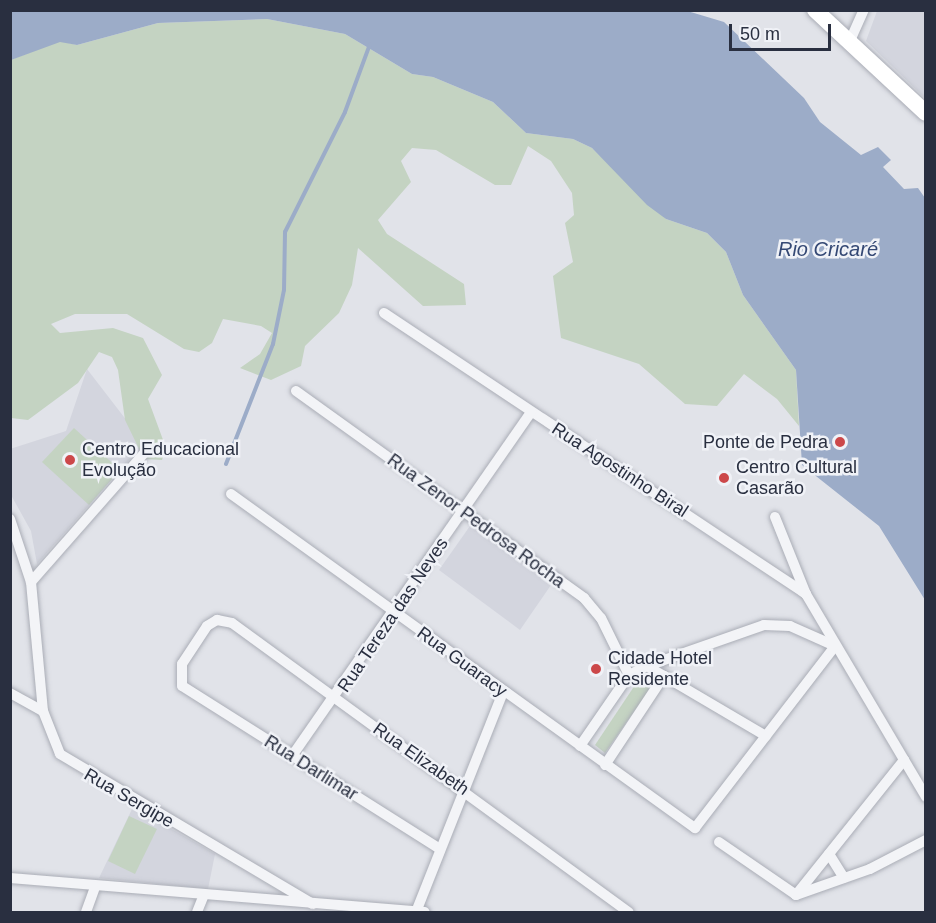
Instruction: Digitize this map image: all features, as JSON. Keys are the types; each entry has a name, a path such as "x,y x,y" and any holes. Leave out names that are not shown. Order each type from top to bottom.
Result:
{"main road":[{"path":"815,10 926,112"}],"street":[{"path":"849,43 864,10"},
{"name":"Rua Agostinho Biral","path":"384,313 806,594 926,797"},
{"name":"Rua Zenor Pedrosa Rocha","path":"296,391 596,609 629,675"},
{"name":"Rua Tereza das Neves","path":"292,756 336,699 531,412"},
{"path":"31,582 148,449"},
{"name":"Rua Guaracy","path":"231,494 695,828 766,736"},
{"path":"775,517 806,594"},
{"name":"Rua Sergipe","path":"10,519 31,582 43,711 54,745 68,762 312,908 419,911"},
{"name":"Rua Elizabeth","path":"182,686 182,664 207,626 217,620 231,623 463,788 629,912"},
{"path":"580,746 629,675 647,666 764,625 790,626 835,646 766,736 647,666"},
{"path":"605,765 664,676"},
{"name":"Rua Darlimar","path":"182,686 440,849"},
{"path":"419,911 463,788 503,692"},
{"path":"10,693 43,711"},
{"path":"796,895 904,760"},
{"path":"796,895 844,878 926,840"},
{"path":"718,842 796,895"},
{"path":"829,854 844,878"},
{"path":"10,878 312,908"},
{"path":"86,912 95,887"},
{"path":"197,912 203,897"}],"shaded area":[{"path":"877,11 925,11 925,98 866,41"},
{"name":"Centro Educacional Evolução","path":"87,369 144,443 37,564 31,531 11,495 10,449 66,431"},
{"path":"470,526 551,585 520,630 439,570"},
{"path":"133,807 215,854 208,889 99,878"}],"green space":[{"path":"267,19 345,34 412,74 433,77 493,102 526,133 573,139 592,148 666,219 707,233 726,252 743,295 796,370 799,426 777,399 744,374 717,406 685,404 639,364 561,338 553,276 573,262 565,223 574,215 572,193 551,161 528,146 511,185 495,185 436,150 412,148 401,161 411,182 378,220 387,234 464,284 466,305 423,306 358,248 352,285 339,313 305,346 301,366 271,380 240,368 260,354 272,333 261,326 223,319 212,343 199,352 184,349 127,314 75,314 51,324 60,333 113,328 143,338 162,375 148,399 166,448 162,460 144,459 125,420 118,370 112,357 99,352 78,383 28,420 11,418 10,60 60,41 77,45 158,23"},
{"path":"74,428 120,470 89,505 42,462"},
{"path":"648,680 649,690 605,753 595,745 637,682"},
{"path":"129,816 157,829 135,874 108,861"}],"water":[{"name":"Rio Cricaré","path":"684,10 724,22 804,98 820,122 861,155 878,147 891,160 883,167 904,189 918,188 925,198 925,600 879,526 802,465 796,370 743,295 726,252 707,233 666,219 647,205 592,148 573,139 526,133 493,102 433,77 412,74 345,34 267,19 158,23 77,45 60,42 11,60 11,11"}],"waterway":[{"path":"226,464 273,344 284,290 285,232 345,112 370,44"}],"place":[{"name":"Ponte de Pedra","path":"840,442"},
{"name":"Centro Educacional Evolução","path":"70,460"},
{"name":"Centro Cultural Casarão","path":"724,478"},
{"name":"Cidade Hotel Residente","path":"596,669"}]}
